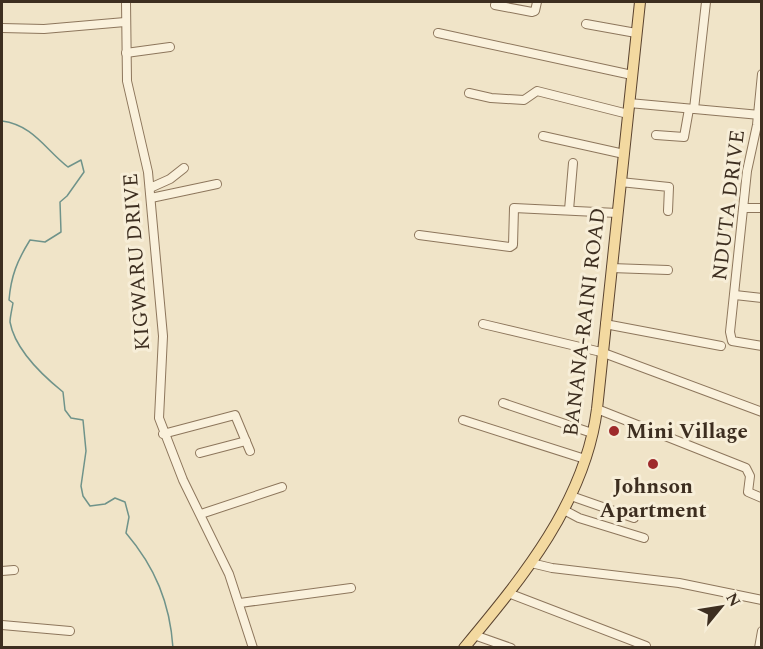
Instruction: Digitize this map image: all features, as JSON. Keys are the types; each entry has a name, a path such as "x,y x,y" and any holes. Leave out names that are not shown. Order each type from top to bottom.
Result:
{"main road":[{"name":"BANANA-RAINI ROAD","path":"464,648 531,563 564,510 585,459 597,409 601,352 640,2"}],"street":[{"name":"KIGWARU DRIVE","path":"126,2 127,81 150,188 163,336 159,418 183,480 201,514 240,603 253,648"},
{"path":"495,5 532,12 536,11 537,2"},
{"path":"656,135 684,137 691,109 706,2"},
{"path":"2,28 44,29 125,22"},
{"path":"586,24 636,33"},
{"path":"438,33 632,75"},
{"path":"126,54 170,47"},
{"name":"NDUTA DRIVE","path":"762,75 757,143 748,164 730,332 732,341 762,346"},
{"path":"469,93 491,98 524,100 537,91 628,108 691,109 759,115"},
{"path":"543,136 624,154"},
{"path":"569,210 573,163"},
{"path":"150,188 170,179 184,168"},
{"path":"620,182 669,187 668,211"},
{"path":"151,198 217,184"},
{"path":"420,235 510,248 513,245 514,208 617,213"},
{"path":"744,208 762,208"},
{"path":"611,268 668,270"},
{"path":"735,295 762,298"},
{"path":"483,324 601,352 762,412"},
{"path":"605,324 721,345"},
{"path":"503,403 592,433"},
{"path":"597,409 746,468 750,476 748,492 762,498"},
{"path":"164,434 231,414 237,418 250,451"},
{"path":"463,420 585,459"},
{"path":"200,453 246,441"},
{"path":"201,514 282,488"},
{"path":"571,496 634,518"},
{"path":"564,510 579,518 644,538"},
{"path":"531,563 552,568 679,583 762,600"},
{"path":"2,571 14,570"},
{"path":"240,603 351,588"},
{"path":"508,593 646,646"},
{"path":"2,625 70,631"},
{"path":"759,648 762,631"},
{"path":"474,635 511,648"}],"waterway":[{"path":"2,121 22,127 68,167 81,160 84,172 60,202 61,232 45,242 30,240 18,262 10,291 9,300 13,303 10,322 23,352 38,370 63,392 65,410 71,418 83,420 86,451 81,486 83,496 90,506 105,504 115,498 125,502 129,517 126,533 145,559 159,586 168,616 173,648"}],"place":[{"name":"Mini Village","path":"614,431"},
{"name":"Johnson Apartment","path":"653,464"}]}
